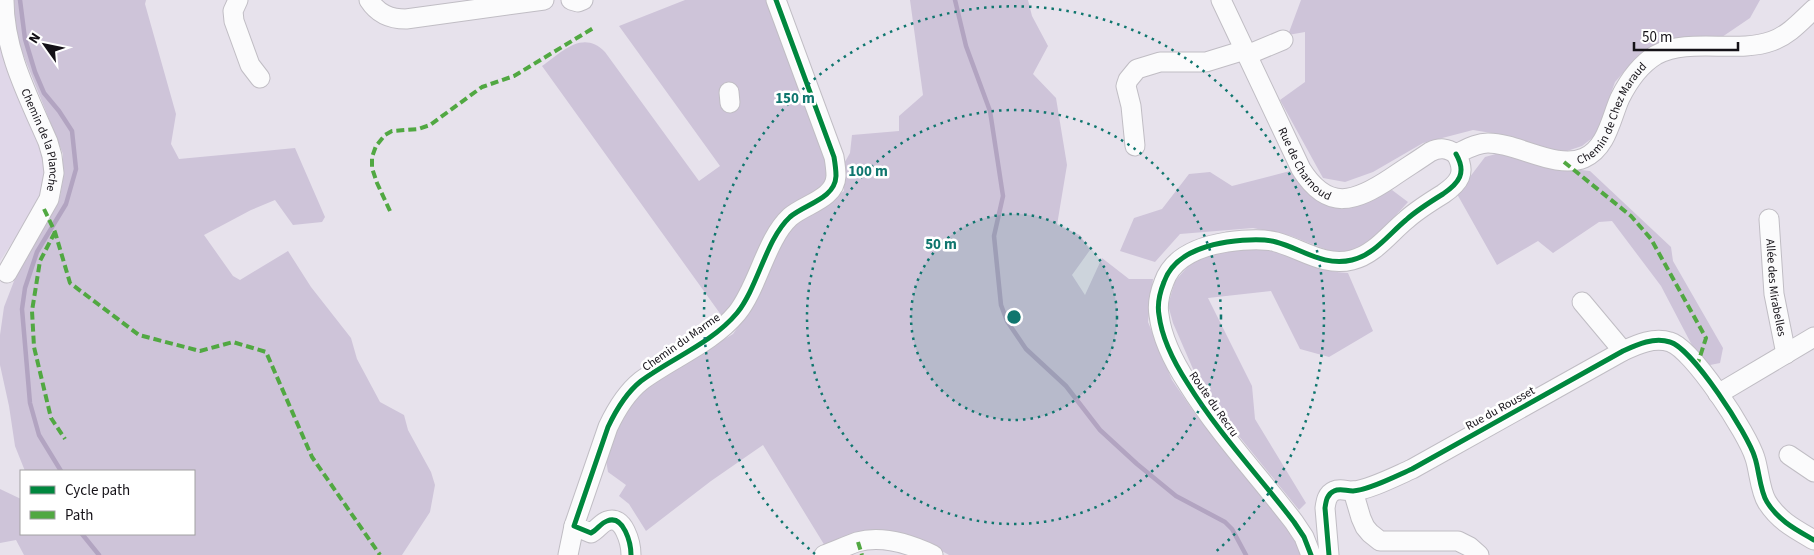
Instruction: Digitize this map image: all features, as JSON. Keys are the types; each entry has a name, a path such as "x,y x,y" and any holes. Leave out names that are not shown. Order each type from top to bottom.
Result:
{"street":[{"name":"Chemin de la Planche","path":"4,0 6,34 11,55 48,142 54,173 49,199 7,273"},
{"path":"238,0 233,11 234,21 250,65 260,78"},
{"path":"369,0 376,9 393,19 406,19 544,0"},
{"name":"Chemin du Marme","path":"574,526 608,427 615,412 625,398 641,382 725,325 737,312 748,294 780,230 790,217 826,194 832,188 836,176 834,157 776,0"},
{"name":"Rue de Charnoud","path":"1221,0 1301,169 1316,189 1328,196 1344,199 1355,198 1366,194 1438,148 1449,150 1456,154"},
{"name":"Chemin de Chez Maraud","path":"1456,154 1475,145 1488,143 1510,146 1564,162 1584,158 1603,140 1628,84 1646,63 1656,55 1666,51 1696,46 1762,44 1785,34 1814,9"},
{"path":"1135,146 1131,106 1126,86 1128,80 1137,69 1160,62 1206,62 1246,53 1283,40"},
{"name":"Route du Recru","path":"1311,555 1304,537 1294,522 1225,438 1181,374 1172,355 1159,316 1160,297 1165,278 1173,266 1192,252 1227,242 1262,240 1276,242 1328,262 1354,260 1376,248 1420,207 1452,188 1460,176 1462,168 1456,154"},
{"name":"Allée des Mirabelles","path":"1769,219 1774,294 1786,354"},
{"path":"1582,302 1623,351"},
{"path":"1718,394 1814,337"},
{"name":"Rue du Rousset","path":"1329,555 1326,508 1328,497 1335,490 1353,491 1412,469 1623,351 1651,340 1673,343 1686,352 1741,428 1755,456 1766,501 1786,524 1814,540"},
{"path":"1790,455 1814,472"},
{"path":"1353,491 1366,528 1380,542 1458,541 1480,555"},
{"path":"568,555 574,526 592,533 609,520 615,521 625,530 629,538 631,555"},
{"path":"824,555 858,542 878,540 909,545 933,555"}],"shaded area":[{"path":"14,0 146,0 145,4 176,114 171,144 179,159 295,148 325,217 322,222 293,225 275,200 251,210 204,235 233,276 240,280 288,251 311,287 351,338 357,359 380,402 404,415 408,430 431,472 435,485 430,512 402,555 24,555 16,540 0,543 0,489 20,499 20,535 195,535 195,470 25,470 15,446 0,365 0,335 4,307 21,263 59,201 63,180 63,154 19,44 15,24"},
{"path":"685,0 773,0 831,162 824,192 785,215 724,319 542,66 573,45 589,43 597,45 605,52 699,181 720,166 619,26"},
{"path":"910,0 1028,0 1032,16 1048,46 1033,74 1056,98 1067,165 1057,225 1080,235 1090,250 1072,275 1085,295 1102,258 1129,279 1153,279 1148,322 1172,380 1196,415 1286,523 1306,555 949,555 907,537 871,531 852,534 825,546 763,445 711,481 646,531 629,504 619,496 626,485 608,472 605,454 626,409 642,389 733,334 750,309 782,237 793,223 844,191 842,167 850,153 852,135 899,131 899,116 923,95"},
{"path":"1301,0 1760,0 1750,18 1722,37 1662,45 1637,57 1615,82 1596,135 1582,146 1558,154 1510,136 1473,130 1423,143 1373,172 1345,182 1323,178 1280,100 1305,82 1305,32 1288,35"},
{"path":"0,38 8,71 38,139 44,159 45,175 43,191 35,208 0,261"},
{"path":"1503,152 1547,166 1590,171 1671,247 1673,261 1723,348 1720,363 1710,365 1695,351 1661,286 1612,221 1599,222 1553,253 1538,241 1497,265 1457,194 1485,157"},
{"path":"1290,171 1322,200 1344,207 1392,190 1408,202 1365,249 1335,253 1291,236 1253,228 1180,234 1155,262 1120,251 1134,218 1162,209 1189,174 1210,172 1232,186"},
{"path":"1265,247 1325,270 1348,273 1373,331 1329,357 1300,349 1271,291 1208,298 1252,386 1255,419 1306,503 1299,510 1203,392 1173,323 1168,305 1175,281 1191,263 1222,248"}],"waterway":[{"path":"20,0 25,39 35,72 44,93 72,131 76,169 66,204 37,252 25,288 22,309 30,403 39,435 60,470"},
{"path":"955,0 966,46 990,111 1003,196 994,236 1001,305 1007,321 1026,349 1066,386 1100,430 1176,496 1225,522 1232,529 1246,555"},
{"path":"83,535 99,555"}],"marked path":[{"path":"390,211 372,168 372,157 376,146 385,135 392,131 418,129 430,125 482,87 514,76 595,27"},
{"path":"1564,162 1631,216 1651,239 1706,338 1697,366"},
{"path":"44,209 55,232 70,283 139,335 200,351 233,342 266,352 312,457 380,555"},
{"path":"55,232 40,261 32,311 34,347 51,418 65,439"},
{"path":"858,542 862,555"}],"cycle path":[{"path":"631,555 628,538 618,522 613,520 607,521 591,533 574,526 614,414 626,396 641,381 704,342 727,324 737,313 751,290 768,250 782,226 796,212 825,196 834,184 836,176 834,157 776,0"},
{"path":"1311,555 1304,537 1294,522 1226,438 1178,368 1166,343 1158,311 1159,298 1163,286 1168,273 1181,259 1208,246 1227,242 1265,240 1286,245 1323,259 1342,262 1367,254 1415,213 1457,182 1460,177 1461,167 1456,154"},
{"path":"1329,555 1325,508 1327,498 1332,492 1336,490 1353,491 1367,488 1412,469 1623,351 1640,344 1658,340 1670,342 1680,348 1705,375 1731,412 1750,446 1767,502 1782,519 1814,540"}]}
